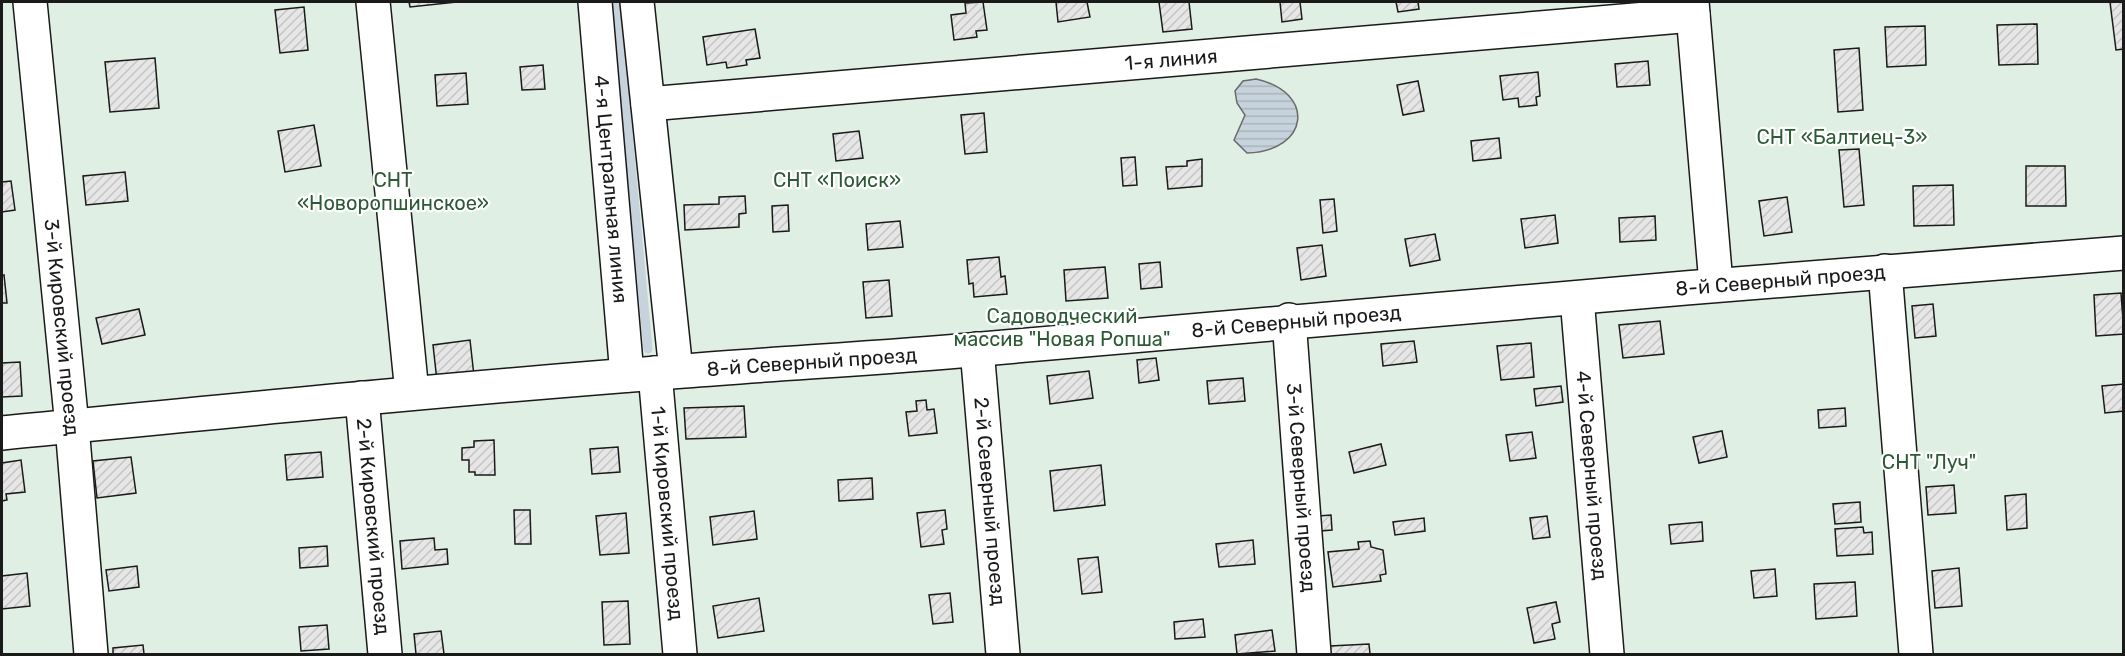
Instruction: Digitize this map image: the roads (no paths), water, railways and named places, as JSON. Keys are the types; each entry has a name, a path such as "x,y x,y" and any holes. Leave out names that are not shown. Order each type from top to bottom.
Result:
{"street":[{"name":"3-й Кировский проезд","path":"30,2 72,426 91,654"},
{"path":"374,2 412,393"},
{"name":"4-я Центральная линия","path":"596,2 653,373"},
{"path":"637,2 648,104 653,373"},
{"path":"1693,8 1716,284"},
{"name":"1-я линия","path":"648,104 1693,8"},
{"name":"8-й Северный проезд","path":"2,433 412,393 977,349 1716,284 2124,253"},
{"path":"1885,271 1916,654"},
{"name":"4-й Северный проезд","path":"1577,298 1607,654"},
{"name":"3-й Северный проезд","path":"1289,320 1314,654"},
{"name":"2-й Северный проезд","path":"977,349 1003,654"},
{"name":"1-й Кировский проезд","path":"653,373 680,654"},
{"name":"2-й Кировский проезд","path":"362,398 385,654"}],"waterway":[{"path":"616,2 648,349"}],"park label":[{"name":"СНТ «Балтиец-3»","path":"1842,137"},
{"name":"СНТ «Поиск»","path":"837,180"},
{"name":"СНТ «Новоропшинское»","path":"393,192"},
{"name":"Садоводческий массив \"Новая Ропша\"","path":"1062,328"},
{"name":"СНТ \"Луч\"","path":"1929,462"}]}
